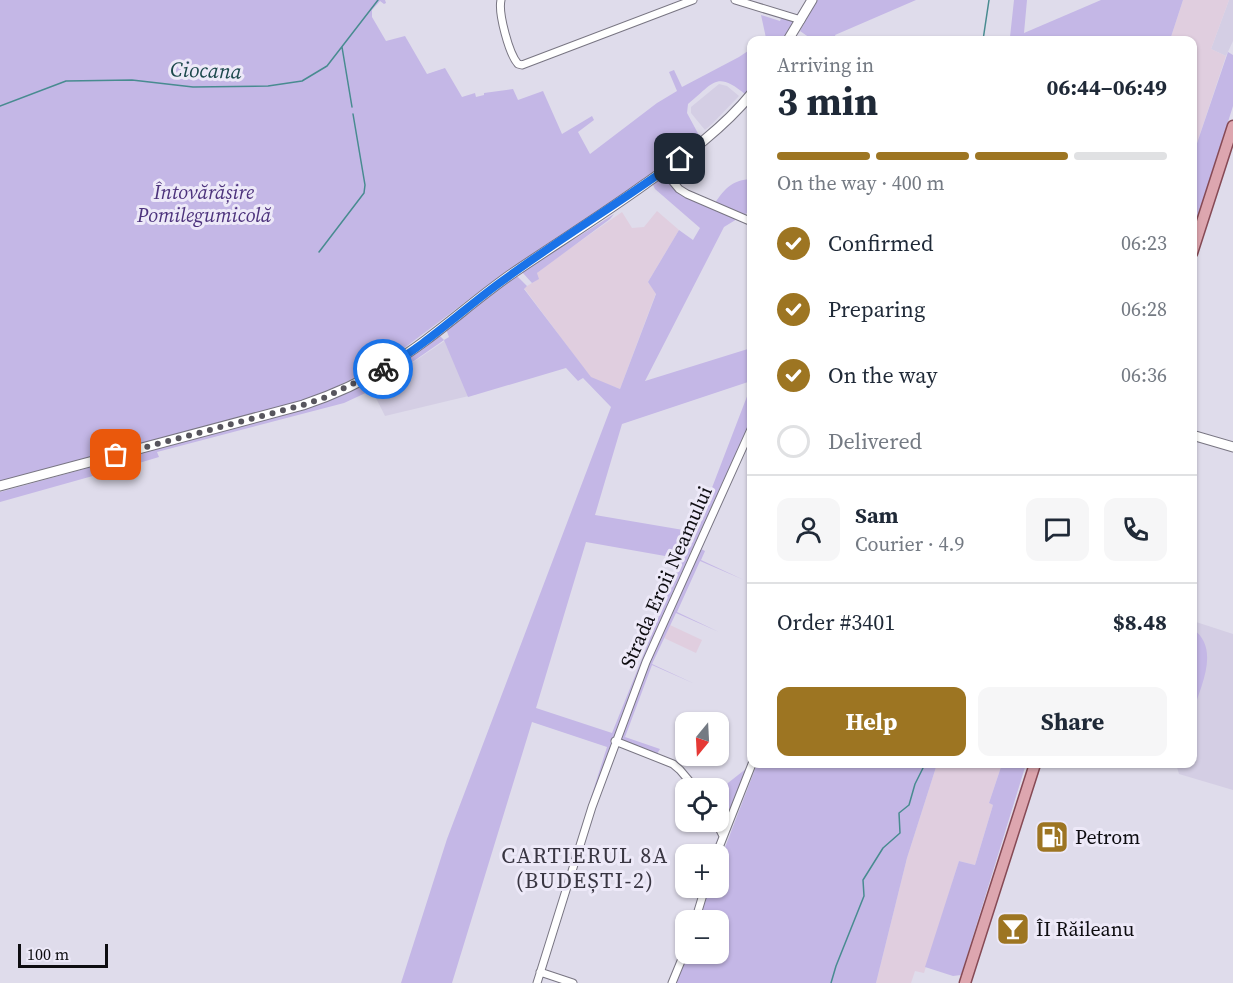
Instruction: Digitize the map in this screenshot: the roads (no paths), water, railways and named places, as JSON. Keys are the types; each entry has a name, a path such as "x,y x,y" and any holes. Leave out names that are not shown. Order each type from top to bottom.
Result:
{"main road":[{"path":"791,36 812,0"},
{"path":"0,486 278,412 326,397 391,364 505,279 664,171 705,140 747,99"},
{"path":"1197,238 1233,126"},
{"path":"1197,436 1233,447"},
{"path":"965,983 1034,768"}],"street":[{"path":"501,0 502,18 512,54 518,64 693,0"},
{"path":"735,0 801,20"},
{"path":"664,171 679,189 687,194 747,220"},
{"name":"Strada Eroii Neamului","path":"537,983 615,741 668,609 747,438"},
{"path":"615,741 673,764 686,778"},
{"path":"720,844 751,768"},
{"path":"721,832 723,836"},
{"path":"672,983 680,964"},
{"path":"540,972 573,983"}],"waterway":[{"name":"Ciocana","path":"0,106 66,81 132,80 193,87 268,86 302,81 327,66 378,0"},
{"path":"984,36 989,0"},
{"path":"342,47 352,107"},
{"path":"319,252 364,193 365,185 353,114"},
{"path":"831,983 864,896 863,880 883,848 900,833 899,813 909,805 915,784 923,768"}],"place":[{"name":"Petrom","path":"1052,837"},
{"name":"ÎI Răileanu","path":"1013,929"}],"district":[{"name":"CARTIERUL 8A (BUDEȘTI-2)","path":"585,868"}],"park label":[{"name":"Întovărășire Pomilegumicolă","path":"204,204"}]}
